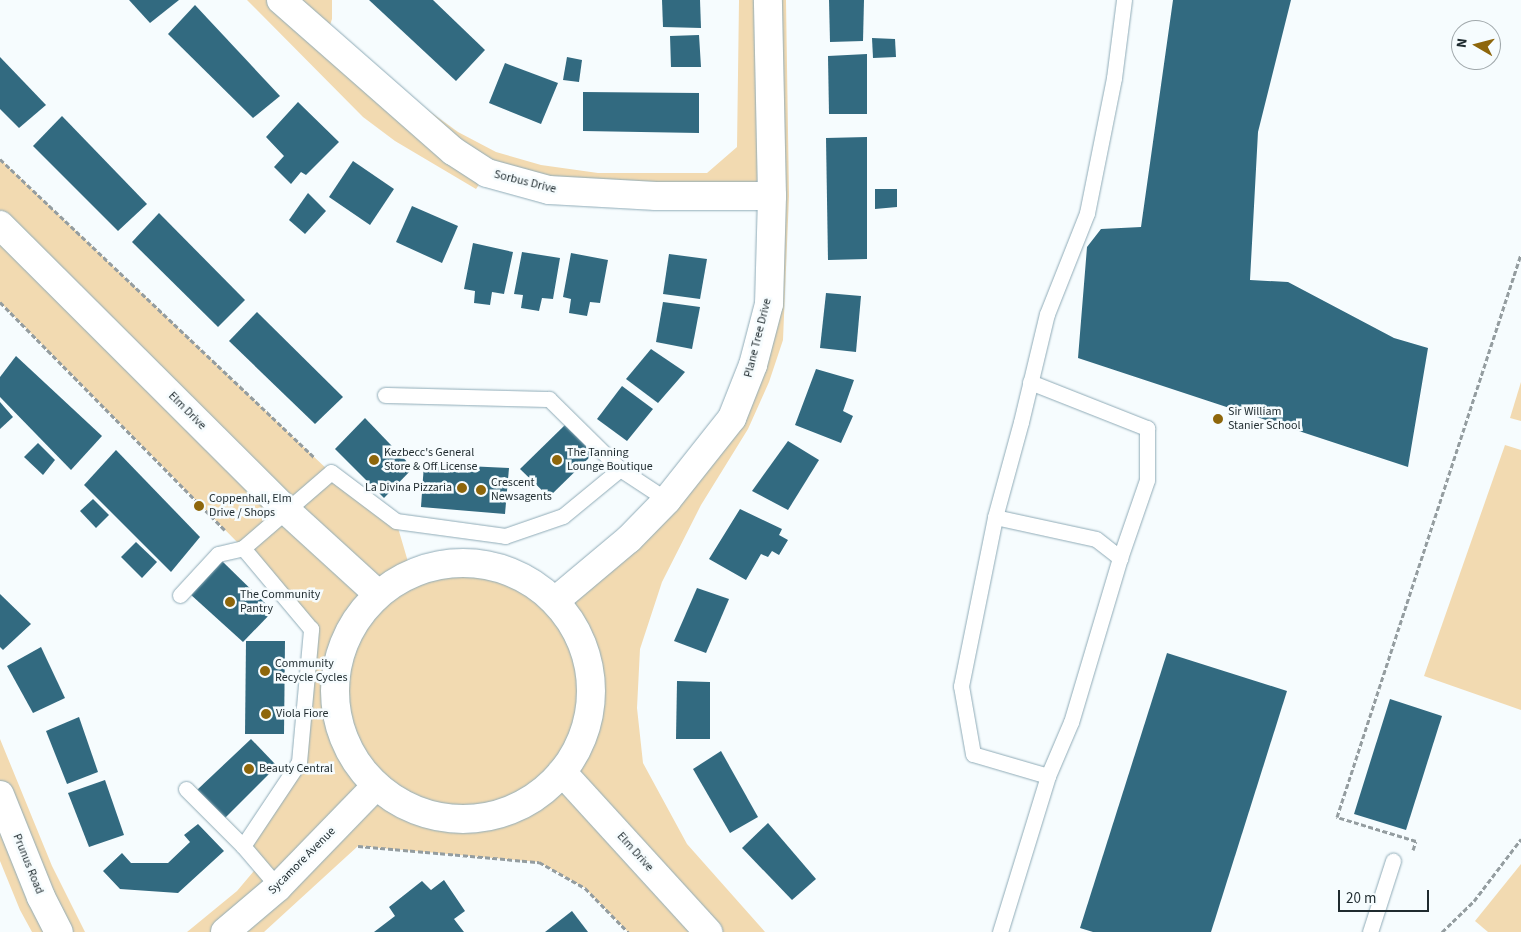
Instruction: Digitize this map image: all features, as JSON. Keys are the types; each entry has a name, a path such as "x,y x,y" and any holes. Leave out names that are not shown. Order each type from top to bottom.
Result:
{"street":[{"name":"Sorbus Drive","path":"281,0 453,151 487,173 549,190 656,196 772,196"},
{"name":"Plane Tree Drive","path":"555,601 630,539 667,500 732,418 753,365 769,304 772,196 768,0"},
{"name":"Elm Drive","path":"0,225 287,511 378,594"},
{"path":"449,562 488,564 524,578 555,601 577,631 589,667 590,704 581,740 562,772 533,799 496,815 457,819 418,811 375,787 358,764 341,731 334,694 339,657 350,631 354,622 378,594 411,573 449,562"},
{"name":"Elm Drive","path":"562,772 708,932"},
{"name":"Sycamore Avenue","path":"225,932 278,887 375,787"},
{"name":"Prunus Road","path":"0,796 41,897 59,932"}],"lane":[{"path":"1048,776 973,754 961,686 995,516 1047,314 1088,213 1114,78 1124,0"},
{"path":"1000,932 1048,776 1071,722 1120,558 1146,480 1147,428 1030,382"},
{"path":"385,396 549,399 620,469 667,500"},
{"path":"180,595 218,554 243,548 330,472 396,521 505,536 563,516 620,469"},
{"path":"995,516 1096,539 1120,558"},
{"path":"243,548 310,629 299,762 243,846"},
{"path":"186,789 243,846 278,887"},
{"path":"1370,932 1393,860"}],"path":[{"path":"0,160 330,472"},
{"path":"1410,859 1416,841 1338,817 1521,254"},
{"path":"0,302 243,548"},
{"path":"1442,932 1474,901 1521,839"},
{"path":"320,842 539,862 585,888 628,932"}],"shaded area":[{"path":"247,0 332,0 332,19 330,25 362,56 414,100 458,132 496,152 541,165 598,173 707,173 737,147 739,0 786,0 789,196 783,340 769,382 748,429 701,505 662,582 640,649 637,708 643,763 687,844 765,932 628,932 585,888 539,862 358,846 264,932 187,932 237,891 259,865 243,846 299,762 310,629 243,548 0,302 0,159 330,472 396,521 411,572 449,563 488,564 524,577 555,601 629,539 753,365 772,197 487,173 476,189 395,141 363,117"},
{"path":"1521,382 1521,421 1510,418"},
{"path":"1505,445 1521,450 1521,710 1424,676"},
{"path":"0,739 52,866 85,932 32,932 20,910 0,861"},
{"path":"1521,864 1521,932 1488,932 1475,921"}],"building":[{"path":"129,0 179,0 150,23"},
{"path":"369,0 433,0 485,50 456,81"},
{"path":"662,0 700,0 701,28 663,27"},
{"path":"829,0 864,0 863,41 830,42"},
{"path":"1173,0 1291,0 1258,132 1250,280 1288,282 1394,338 1428,348 1408,467 1078,358 1087,247 1101,229 1141,227"},
{"path":"195,5 280,96 253,118 168,34"},
{"path":"699,35 701,67 671,67 670,36"},
{"path":"872,38 895,39 896,57 873,58"},
{"path":"867,54 867,114 829,114 828,56"},
{"path":"0,57 46,105 19,128 0,109"},
{"path":"567,57 582,60 579,82 563,80"},
{"path":"505,63 558,83 541,124 489,103"},
{"path":"583,92 699,93 699,133 583,131"},
{"path":"298,102 339,142 306,175 301,172 291,184 274,167 284,156 266,137"},
{"path":"62,116 147,204 118,231 33,146"},
{"path":"867,137 867,259 828,260 826,138"},
{"path":"353,161 394,189 370,225 329,197"},
{"path":"875,189 897,189 897,207 875,209"},
{"path":"308,193 326,211 305,234 289,220"},
{"path":"412,206 458,226 442,263 396,242"},
{"path":"159,213 245,300 218,327 132,242"},
{"path":"473,243 513,252 504,294 492,292 490,305 474,303 475,291 464,289"},
{"path":"522,252 560,258 553,299 542,298 539,311 521,308 523,295 514,294"},
{"path":"571,253 608,260 600,303 590,302 587,316 569,313 571,299 563,297"},
{"path":"669,254 707,259 700,299 663,294"},
{"path":"826,293 861,296 856,352 820,348"},
{"path":"663,302 700,307 692,349 656,342"},
{"path":"257,312 343,397 315,424 229,341"},
{"path":"651,349 685,372 658,403 626,379"},
{"path":"16,356 102,436 71,470 0,397 0,377"},
{"path":"816,369 854,380 843,411 853,416 841,443 795,425"},
{"path":"622,386 653,409 627,441 597,419"},
{"path":"0,402 13,417 0,429"},
{"path":"365,418 413,468 384,498 335,449"},
{"path":"566,424 595,452 549,497 520,469"},
{"path":"788,441 819,460 788,510 752,491"},
{"path":"38,443 55,460 43,475 24,457"},
{"path":"116,450 200,537 171,572 84,485"},
{"path":"424,464 509,468 505,514 421,507"},
{"path":"93,499 109,515 96,528 80,511"},
{"path":"740,509 782,529 779,535 788,540 779,555 772,551 768,557 761,554 746,580 709,559"},
{"path":"136,542 157,562 142,578 121,557"},
{"path":"222,561 273,611 243,642 190,594"},
{"path":"697,588 729,599 706,653 674,641"},
{"path":"0,594 31,624 3,650 0,647"},
{"path":"246,641 285,641 284,734 245,734"},
{"path":"41,647 65,698 33,713 7,666"},
{"path":"1167,653 1287,691 1211,932 1093,932 1080,928"},
{"path":"677,681 710,682 710,739 676,739"},
{"path":"1390,699 1442,716 1406,830 1354,814"},
{"path":"79,717 98,772 67,784 46,731"},
{"path":"251,739 277,766 224,819 197,790"},
{"path":"721,751 758,817 730,833 693,769"},
{"path":"105,780 124,835 89,847 68,793"},
{"path":"768,823 816,879 792,900 742,848"},
{"path":"198,824 224,851 178,893 120,889 103,871 122,853 131,863 168,863 190,842 184,835"},
{"path":"444,880 465,911 454,919 464,932 374,932 395,916 389,907 422,881 431,890"},
{"path":"572,911 588,932 545,932"}],"place":[{"name":"Sir William Stanier School","path":"1218,419"},
{"name":"Kezbecc's General Store & Off License","path":"374,460"},
{"name":"The Tanning Lounge Boutique","path":"557,460"},
{"name":"La Divina Pizzaria","path":"462,488"},
{"name":"Crescent Newsagents","path":"481,490"},
{"name":"Coppenhall, Elm Drive / Shops","path":"199,506"},
{"name":"The Community Pantry","path":"230,602"},
{"name":"Community Recycle Cycles","path":"265,671"},
{"name":"Viola Fiore","path":"266,714"},
{"name":"Beauty Central","path":"249,769"}]}
